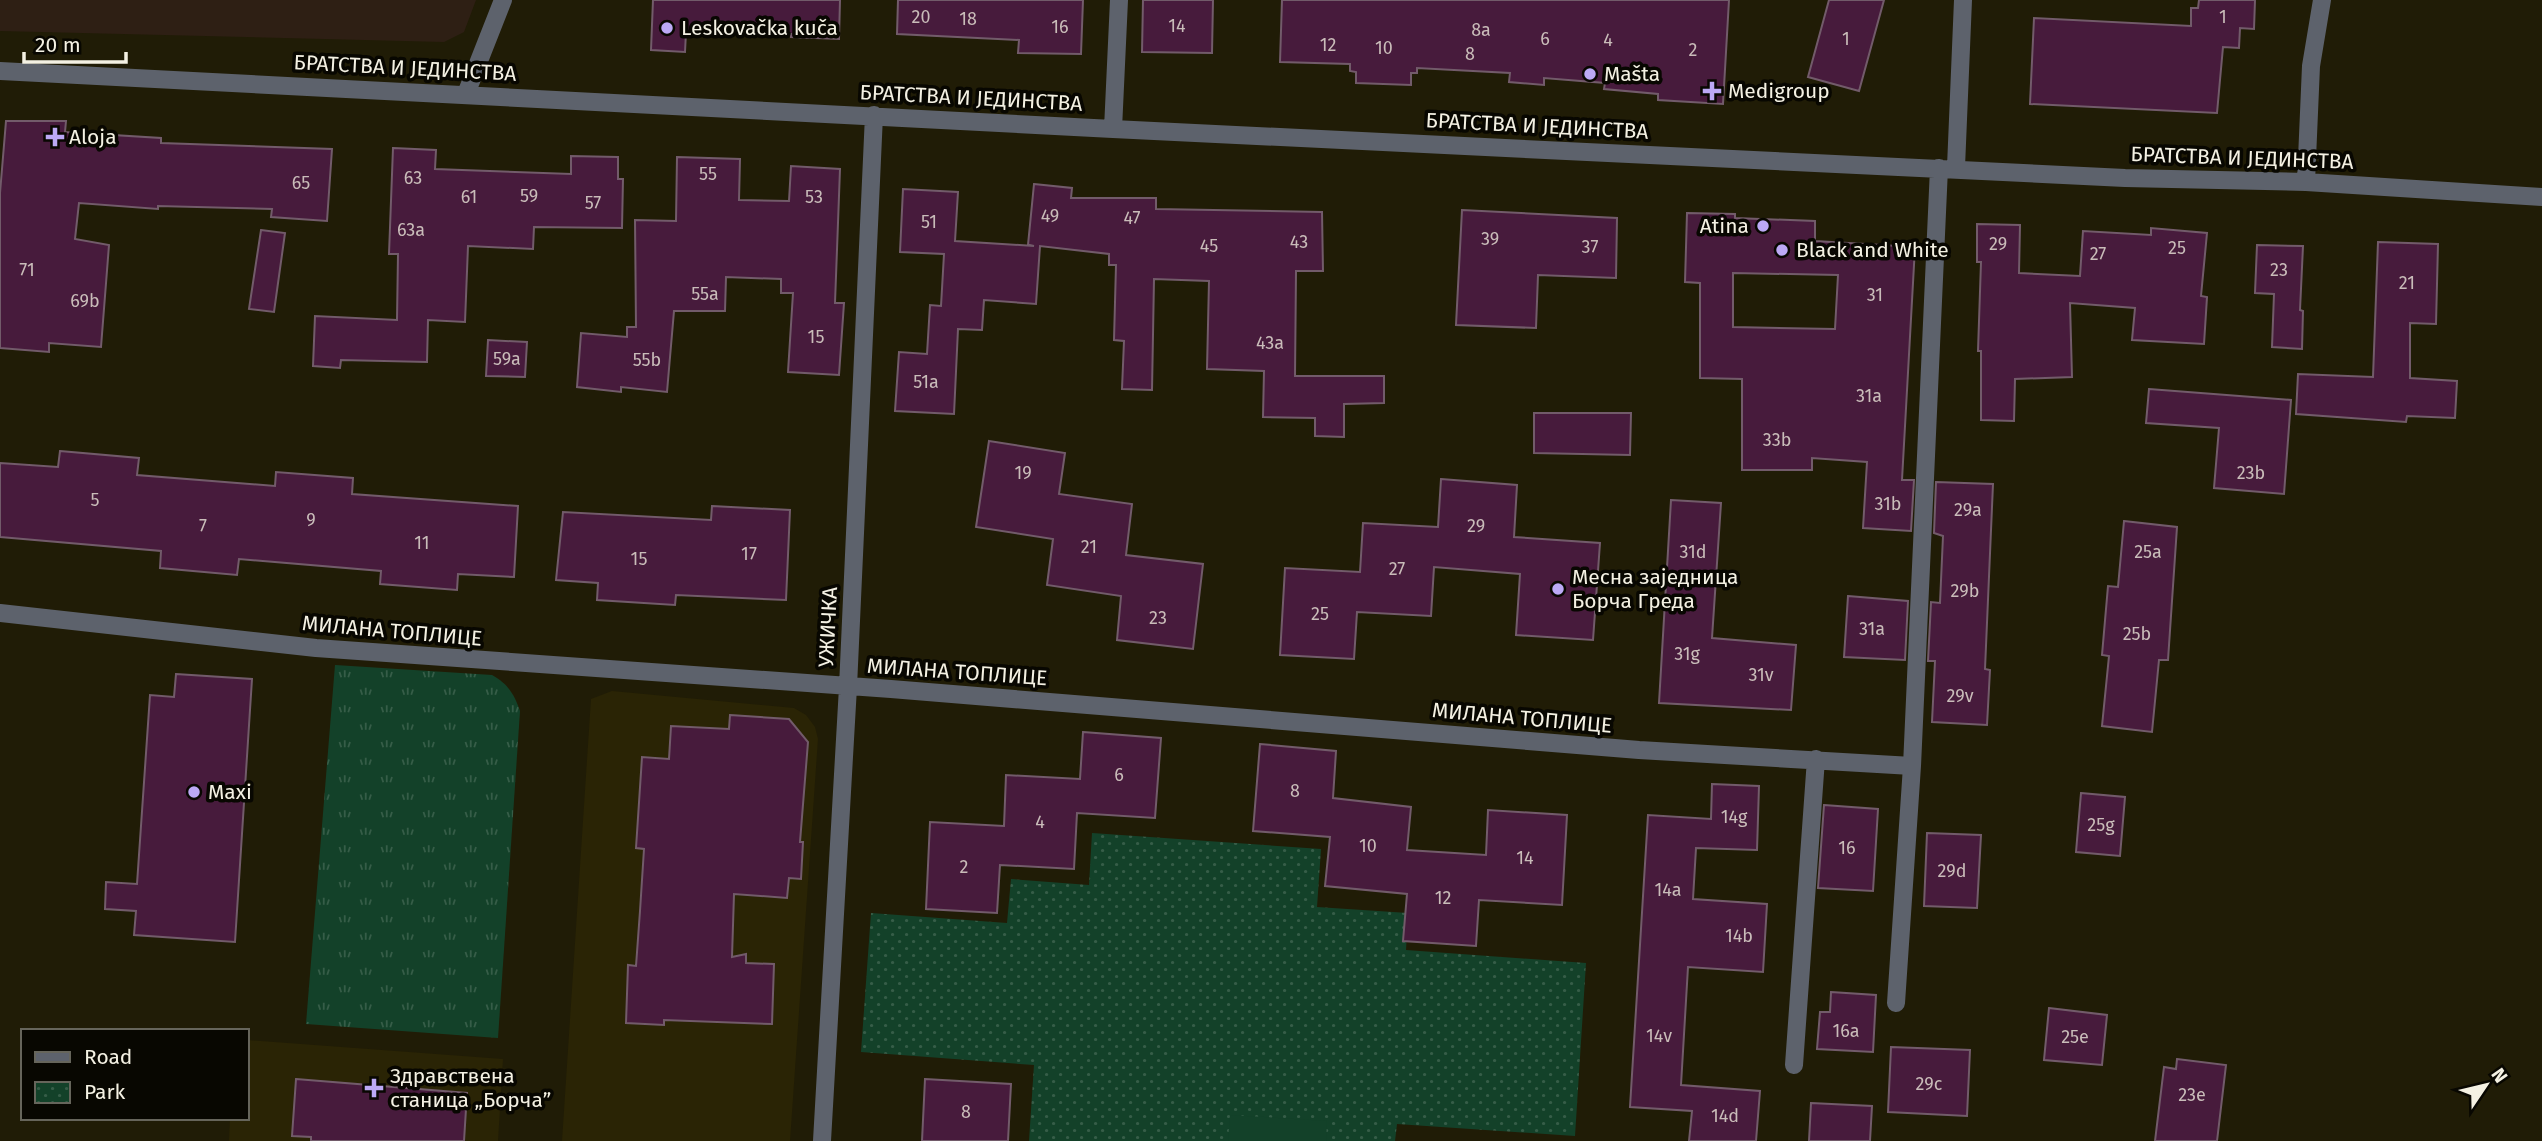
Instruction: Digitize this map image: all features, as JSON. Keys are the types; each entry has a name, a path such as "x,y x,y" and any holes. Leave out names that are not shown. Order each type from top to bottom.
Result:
{"street":[{"path":"466,94 503,0"},
{"path":"1113,129 1119,0"},
{"path":"1896,1003 1948,167 1963,0"},
{"path":"2306,181 2311,66 2322,0"},
{"name":"БРАТСТВА И ЈЕДИНСТВА","path":"0,71 2125,178 2306,181 2542,197"},
{"name":"УЖИЧКА","path":"822,1141 848,687 874,115"},
{"name":"МИЛАНА ТОПЛИЦЕ","path":"0,612 316,648 1639,750 1912,766"},
{"path":"1794,1065 1816,759"}],"shaded area":[{"path":"0,0 476,0 464,32 444,42 0,31"},
{"path":"612,691 794,708 806,715 815,727 818,739 790,1141 562,1141 591,699"},
{"name":"Здравствена станица „Борча”","path":"248,1040 503,1059 498,1141 229,1141 230,1120 248,1120"}],"green space":[{"path":"335,665 492,675 510,690 515,699 520,711 498,1038 306,1024"},
{"path":"1092,833 1321,849 1317,907 1408,913 1406,950 1586,963 1575,1136 1397,1124 1395,1141 1029,1141 1034,1065 861,1052 871,913 1007,923 1011,879 1089,885"},
{"path":"1230,1115 1327,1121 1326,1141 1228,1141"}],"building":[{"path":"653,0 840,0 839,39 791,37 791,34 686,32 685,52 651,50"},
{"path":"898,0 1083,0 1081,54 1018,53 1019,40 897,34"},
{"path":"1143,0 1213,0 1212,53 1142,52"},
{"path":"1282,0 1729,0 1723,104 1658,100 1658,94 1604,89 1605,83 1544,78 1544,85 1509,82 1510,73 1417,68 1417,73 1411,73 1411,85 1356,83 1356,72 1350,71 1350,64 1280,62"},
{"path":"1829,0 1884,0 1859,91 1808,77"},
{"path":"2199,0 2255,0 2254,29 2240,28 2239,48 2223,47 2217,113 2030,104 2034,18 2191,26 2191,8 2198,8"},
{"path":"6,121 66,121 65,132 161,138 161,143 332,149 327,221 271,217 272,209 158,206 158,209 79,203 75,239 109,245 101,347 49,343 49,352 0,348 0,193"},
{"path":"393,148 436,150 435,169 571,174 571,156 618,157 618,179 623,179 622,228 534,227 533,249 468,246 465,322 428,320 427,362 341,360 340,368 313,366 315,316 397,320 398,254 389,254"},
{"path":"677,157 740,159 739,200 789,201 791,166 840,169 835,303 844,303 839,375 788,372 793,293 781,293 781,279 726,277 725,311 674,311 667,392 621,387 621,392 577,387 581,333 627,337 627,327 636,327 635,220 676,221"},
{"path":"1034,184 1072,188 1071,198 1156,198 1156,209 1322,212 1323,271 1296,271 1295,376 1384,376 1384,403 1344,404 1344,437 1315,436 1315,418 1263,417 1264,371 1207,369 1209,281 1154,279 1152,390 1122,389 1124,341 1114,340 1116,265 1109,265 1109,254 1040,246 1036,304 984,300 982,330 958,329 954,414 895,411 899,352 927,354 930,305 941,306 944,254 900,252 903,189 958,192 955,241 1034,246 1028,245"},
{"path":"1462,210 1617,218 1616,278 1538,275 1536,328 1456,325"},
{"path":"1687,213 1815,221 1815,241 1915,247 1902,480 1914,480 1911,531 1863,528 1867,462 1812,458 1812,470 1742,470 1742,379 1700,378 1700,283 1685,282","holes":["1733,273 1838,275 1835,329 1733,327"]},
{"path":"1977,224 2020,225 2019,273 2080,276 2083,231 2151,235 2151,228 2207,233 2201,296 2207,297 2204,344 2132,340 2135,308 2070,303 2072,377 2015,379 2014,421 1981,420 1981,351 1978,351 1981,262 1977,262"},
{"path":"261,230 285,233 274,312 249,309"},
{"path":"2378,242 2438,244 2436,324 2410,323 2410,378 2457,381 2455,418 2407,416 2406,422 2296,414 2298,374 2373,377"},
{"path":"2257,245 2303,246 2300,310 2303,311 2302,349 2272,347 2274,294 2255,293"},
{"path":"488,340 527,342 525,377 486,376"},
{"path":"2149,389 2291,400 2284,494 2214,488 2219,428 2146,423"},
{"path":"1534,413 1631,413 1630,455 1534,453"},
{"path":"989,441 1065,453 1059,494 1132,504 1126,555 1203,564 1193,649 1117,640 1121,596 1047,585 1053,539 976,527"},
{"path":"60,451 139,458 137,475 275,486 276,472 353,478 352,494 518,506 514,577 458,574 457,590 380,584 381,571 239,559 237,575 160,568 161,551 0,537 0,463 58,467"},
{"path":"1441,479 1517,485 1514,537 1600,543 1593,640 1516,635 1520,574 1434,567 1431,616 1357,612 1354,659 1280,655 1285,568 1360,572 1363,523 1438,527"},
{"path":"1936,482 1993,484 1985,669 1990,670 1987,725 1932,722 1935,661 1928,661 1931,602 1940,603 1943,536 1934,533"},
{"path":"1671,500 1721,503 1712,638 1796,645 1791,710 1659,703"},
{"path":"712,506 790,510 786,600 676,595 675,605 597,600 598,583 556,580 563,512 711,520"},
{"path":"2124,521 2177,527 2168,660 2159,660 2152,732 2102,726 2109,656 2102,655 2108,586 2118,587"},
{"path":"1848,596 1908,601 1905,660 1844,657"},
{"name":"Maxi","path":"176,674 252,679 235,942 134,935 136,911 105,909 106,882 137,884 150,695 174,697"},
{"path":"730,715 789,719 808,742 800,842 803,842 801,879 789,878 787,898 734,894 732,957 746,954 746,963 774,964 772,1024 664,1020 664,1025 626,1023 628,965 636,966 644,849 636,848 642,757 669,759 671,726 729,729"},
{"path":"1083,732 1161,738 1155,818 1077,813 1074,869 1000,865 997,913 926,909 930,822 1004,826 1006,775 1080,779"},
{"path":"1260,744 1336,751 1333,798 1411,807 1407,850 1486,855 1488,810 1567,815 1562,905 1479,900 1476,946 1403,941 1407,894 1325,886 1330,837 1253,831"},
{"path":"1712,784 1759,786 1757,850 1696,848 1693,899 1767,904 1763,972 1688,967 1681,1085 1760,1091 1756,1141 1689,1141 1692,1111 1630,1107 1648,815 1711,819"},
{"path":"2081,793 2125,797 2120,856 2076,852"},
{"path":"1824,805 1878,809 1873,891 1818,888"},
{"path":"1927,833 1981,835 1977,908 1924,906"},
{"path":"1831,992 1876,995 1873,1052 1817,1049 1820,1012 1830,1012"},
{"path":"2049,1008 2107,1015 2102,1065 2044,1060"},
{"path":"1891,1047 1970,1050 1967,1116 1888,1112"},
{"path":"2177,1059 2226,1065 2217,1141 2155,1141 2164,1067 2176,1069"},
{"path":"296,1079 467,1093 464,1141 311,1141 311,1137 292,1136"},
{"path":"925,1079 1011,1084 1008,1141 922,1141"},
{"path":"1811,1103 1872,1106 1870,1141 1809,1141"}],"place":[{"name":"Leskovačka kuča","path":"667,28"},
{"name":"Mašta","path":"1590,74"},
{"name":"Medigroup","path":"1712,91"},
{"name":"Aloja","path":"55,137"},
{"name":"Atina","path":"1763,226"},
{"name":"Black and White","path":"1782,250"},
{"name":"Месна заједница Борча Греда","path":"1558,589"},
{"name":"Maxi","path":"194,792"},
{"name":"Здравствена станица „Борча”","path":"374,1088"}]}
